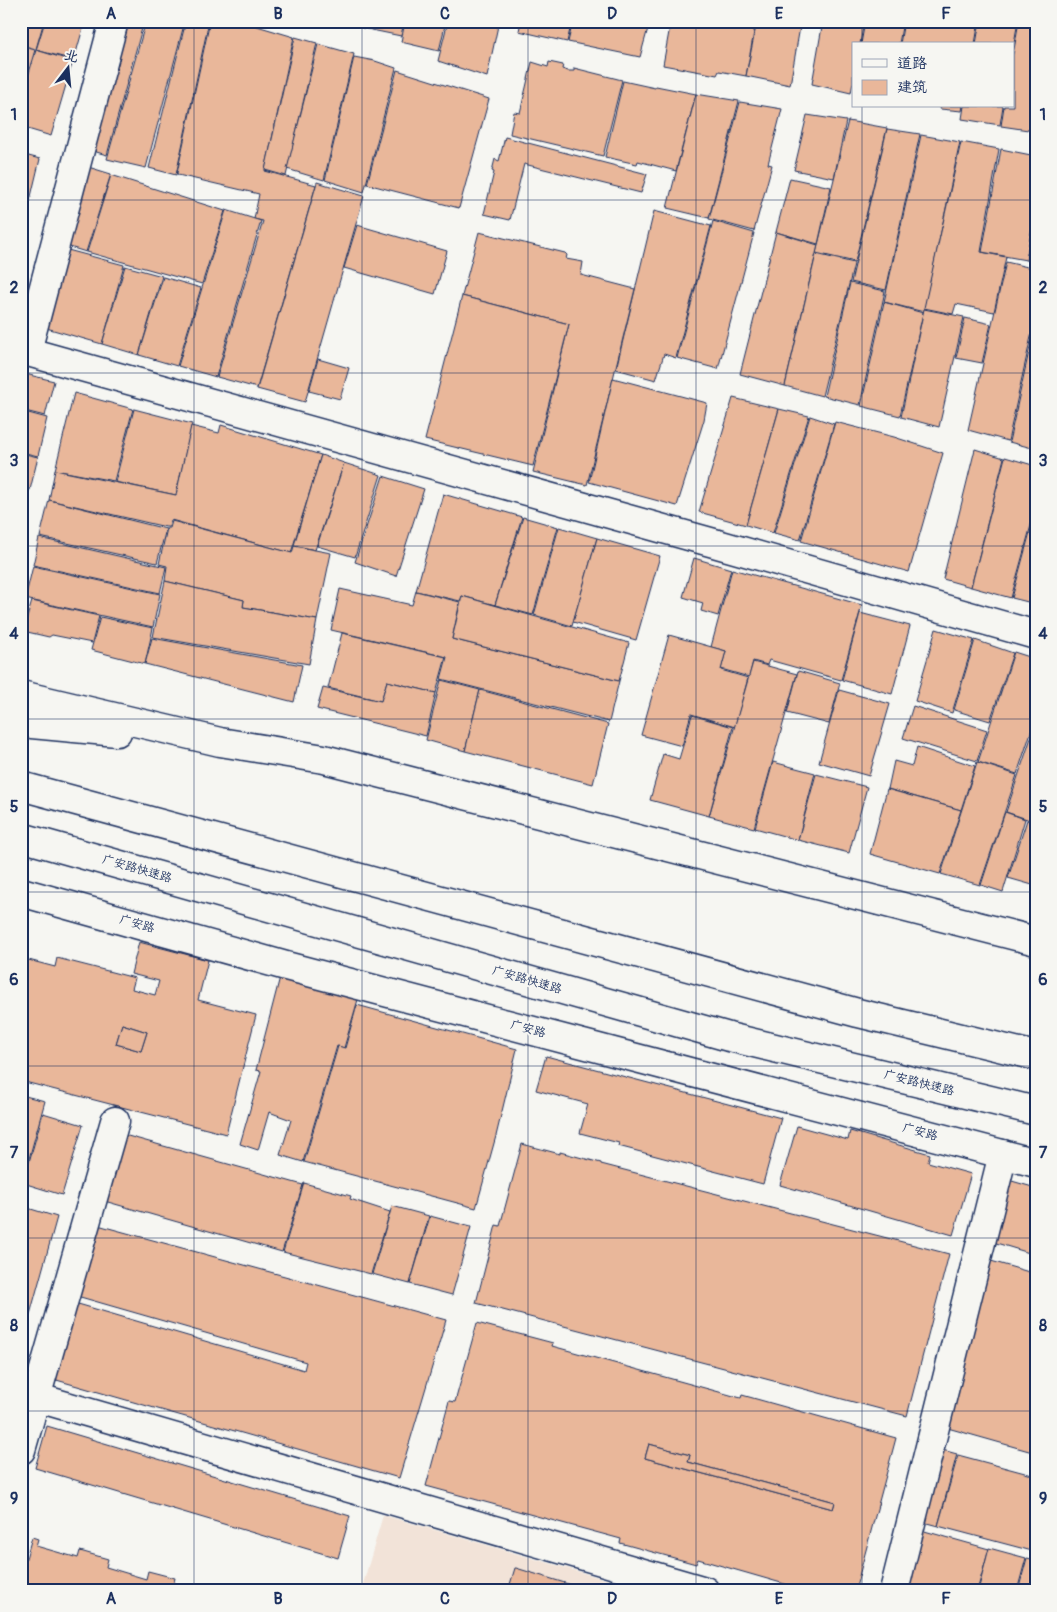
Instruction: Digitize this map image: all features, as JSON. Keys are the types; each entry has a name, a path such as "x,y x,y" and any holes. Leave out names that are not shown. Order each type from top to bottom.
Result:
{"main road":[{"path":"114,21 24,350 1036,635"},
{"path":"21,695 220,742"},
{"path":"21,723 220,742 324,759 1036,941"},
{"path":"21,786 858,1013 1036,1056"},
{"name":"广安路快速路","path":"21,837 728,1037 1036,1111"},
{"name":"广安路","path":"21,892 286,966 1036,1163"},
{"path":"21,1450 29,1395 115,1120"},
{"path":"894,1591 1003,1154"},
{"path":"29,1395 705,1591"}],"shaded area":[{"path":"383,1515 646,1591 361,1591"}],"building":[{"path":"21,21 44,21 36,49 21,45"},
{"path":"45,21 85,21 74,60 36,50"},
{"path":"113,21 144,21 107,155 75,146"},
{"path":"146,21 185,21 146,168 107,159"},
{"path":"186,21 209,21 176,175 149,168"},
{"path":"210,21 240,21 294,37 265,171 316,185 257,388 217,377 263,221 254,219 259,194 178,175 177,173"},
{"path":"345,21 363,21 363,25"},
{"path":"364,21 404,21 401,36 362,28"},
{"path":"405,21 446,21 439,51 401,42"},
{"path":"448,21 499,21 487,77 438,61"},
{"path":"521,21 572,21 567,42 519,31"},
{"path":"573,21 650,21 640,57 568,42"},
{"path":"671,21 756,21 746,76 719,71 717,75 663,65"},
{"path":"757,21 801,21 790,85 746,76"},
{"path":"823,21 864,21 860,42 852,42 851,93 812,84"},
{"path":"865,21 903,21 899,42 861,42"},
{"path":"904,21 979,21 975,42 900,42"},
{"path":"980,21 1018,21 1014,43 976,42"},
{"path":"1019,21 1036,21 1035,131 1001,126 1004,108 1014,108 1014,49"},
{"path":"295,37 317,43 286,176 265,170"},
{"path":"318,44 354,54 324,180 287,169"},
{"path":"21,46 35,50 21,96"},
{"path":"36,50 73,61 51,136 21,127 21,99"},
{"path":"354,57 396,68 364,192 325,180"},
{"path":"532,62 548,67 549,62 563,65 562,69 568,71 574,71 574,68 622,80 603,156 510,134 514,112 520,113"},
{"path":"397,70 489,99 459,208 367,184"},
{"path":"623,81 696,94 676,171 638,161 637,164 605,157"},
{"path":"696,94 739,101 709,218 667,208"},
{"path":"740,102 782,109 768,164 772,165 754,231 709,219"},
{"path":"940,108 963,108 962,111"},
{"path":"964,108 1003,108 1000,125 962,119"},
{"path":"807,115 846,121 834,178 794,170"},
{"path":"848,121 887,128 855,262 816,253"},
{"path":"887,129 920,134 886,290 851,282"},
{"path":"921,135 960,142 924,312 884,302"},
{"path":"505,137 647,174 641,193 524,164 510,220 484,214 494,172 492,171 495,159 499,161"},
{"path":"961,142 999,149 981,252 1006,257 994,312 956,304 953,314 924,308"},
{"path":"1001,149 1036,156 1036,206 1026,260 982,252"},
{"path":"21,154 40,159 21,238"},
{"path":"72,162 111,174 86,252 50,241"},
{"path":"111,175 225,211 202,284 87,252"},
{"path":"790,178 831,187 818,244 776,232"},
{"path":"317,182 364,196 305,402 257,389"},
{"path":"1036,209 1036,262 1026,260"},
{"path":"226,210 261,221 216,377 178,366"},
{"path":"654,211 711,226 676,358 664,354 656,380 616,369"},
{"path":"713,221 754,233 718,369 677,358"},
{"path":"357,225 447,251 435,294 344,268"},
{"path":"479,232 565,253 567,255 566,259 583,262 581,275 635,289 587,485 533,472 569,324 462,296"},
{"path":"776,232 818,245 785,386 740,374"},
{"path":"49,245 124,265 102,344 29,323"},
{"path":"816,254 854,263 822,396 785,386"},
{"path":"1006,262 1036,269 1036,314 1008,441 968,430"},
{"path":"125,266 162,276 139,355 102,344"},
{"path":"163,277 201,288 177,366 139,355"},
{"path":"850,283 885,291 860,405 824,396"},
{"path":"462,296 569,324 533,466 425,440"},
{"path":"884,302 923,313 900,416 861,406"},
{"path":"924,309 964,317 939,427 901,417"},
{"path":"965,318 991,324 982,363 956,358"},
{"path":"1036,320 1036,449 1009,442"},
{"path":"318,359 349,368 340,399 309,391"},
{"path":"21,373 54,381 45,416 21,410"},
{"path":"613,378 707,403 704,420 677,506 589,482"},
{"path":"74,393 133,409 114,481 55,470"},
{"path":"733,398 779,409 746,525 699,512"},
{"path":"134,409 192,424 176,495 115,482"},
{"path":"779,409 809,416 773,533 746,525"},
{"path":"21,411 47,418 38,456 21,452"},
{"path":"810,416 834,424 800,540 774,533"},
{"path":"835,422 894,437 943,453 909,572 801,541"},
{"path":"221,425 321,455 291,553 171,520 169,527 166,527 49,500 55,470 176,495 191,426 219,433"},
{"path":"975,449 1004,458 971,587 943,579"},
{"path":"21,453 38,457 30,490 21,488"},
{"path":"321,455 344,463 315,550 294,545"},
{"path":"1005,457 1036,466 1036,507 1011,598 971,587"},
{"path":"344,463 381,475 355,557 317,546"},
{"path":"383,476 424,489 396,576 355,562"},
{"path":"21,489 29,490 22,522 21,522"},
{"path":"443,494 522,517 495,605 462,596 460,601 416,591"},
{"path":"49,500 166,529 157,563 40,537"},
{"path":"1036,510 1036,604 1012,598"},
{"path":"523,517 558,527 533,615 495,605"},
{"path":"172,521 292,553 294,546 331,553 317,620 243,607 244,600 165,581 167,566 159,564 167,528 170,528"},
{"path":"559,527 597,538 572,626 534,615"},
{"path":"39,538 166,567 160,593 33,565"},
{"path":"597,538 660,556 636,640 573,622"},
{"path":"694,558 731,569 718,616 701,611 703,603 683,597"},
{"path":"33,566 160,594 153,627 25,599"},
{"path":"732,569 862,605 841,680 769,660 767,665 753,661 749,677 721,669 726,651 711,647"},
{"path":"165,581 244,600 243,607 317,620 309,664 153,637"},
{"path":"340,589 412,605 416,591 460,602 452,639 619,681 609,722 441,679 447,657 331,630"},
{"path":"462,596 629,643 619,681 452,639"},
{"path":"32,601 99,616 92,643 23,631"},
{"path":"860,613 910,626 892,694 842,680"},
{"path":"100,617 153,628 145,664 91,650"},
{"path":"936,629 974,640 952,713 915,701"},
{"path":"342,633 446,657 436,693 387,681 381,701 328,688"},
{"path":"669,635 726,651 721,670 748,678 735,727 691,714 682,746 641,735"},
{"path":"152,638 302,665 294,702 145,664"},
{"path":"975,640 1013,653 990,721 954,710"},
{"path":"1014,652 1036,659 1036,717 1017,774 978,762"},
{"path":"753,662 797,674 754,828 709,816"},
{"path":"798,671 840,683 829,724 787,713"},
{"path":"441,680 480,690 465,751 426,740"},
{"path":"387,681 436,693 426,736 317,709 323,688 381,701"},
{"path":"480,690 608,724 593,784 465,751"},
{"path":"839,690 890,704 869,776 819,762"},
{"path":"913,706 987,730 977,761 903,738"},
{"path":"692,715 733,727 709,816 650,800 663,754 679,759"},
{"path":"1036,723 1036,804 1030,820 1006,812"},
{"path":"917,747 975,766 961,810 888,789 894,761 912,766"},
{"path":"773,762 815,773 798,840 755,828"},
{"path":"977,762 1017,775 980,885 941,874"},
{"path":"816,774 867,787 849,853 798,840"},
{"path":"887,789 961,810 940,874 870,854"},
{"path":"1036,808 1036,822 1031,820"},
{"path":"1005,812 1025,819 1003,892 981,885"},
{"path":"1027,820 1036,822 1036,886 1008,878"},
{"path":"139,942 208,960 198,1000 256,1015 226,1134 21,1081 21,958 55,967 57,958 135,978 132,989 155,995 159,981 131,974","holes":["122,1024 147,1032 141,1051 116,1044"]},
{"path":"281,973 359,996 344,1048 337,1046 303,1162 280,1155 291,1120 269,1112 258,1150 240,1144 261,1071 256,1070"},
{"path":"357,1005 517,1049 476,1208 304,1162 338,1046 345,1048"},
{"path":"122,1024 147,1032 141,1051 116,1044"},
{"path":"546,1056 781,1118 763,1184 618,1146 619,1143 580,1133 588,1104 536,1090"},
{"path":"21,1095 45,1101 22,1184 21,1184"},
{"path":"43,1113 83,1125 62,1195 23,1183"},
{"path":"797,1126 848,1140 850,1131 930,1154 928,1162 971,1174 953,1235 780,1185"},
{"path":"117,1133 303,1185 282,1252 87,1196"},
{"path":"522,1144 560,1154 560,1152 949,1254 907,1416 476,1303 496,1225 500,1226"},
{"path":"991,1175 1036,1188 1036,1255 973,1236"},
{"path":"304,1183 351,1196 350,1199 390,1212 371,1274 283,1252"},
{"path":"21,1206 57,1217 21,1347"},
{"path":"392,1206 429,1216 410,1284 372,1274"},
{"path":"430,1216 471,1227 452,1295 410,1284"},
{"path":"83,1221 446,1320 399,1478 39,1375 61,1299 304,1370 306,1362 63,1292"},
{"path":"984,1259 1036,1274 1036,1453 937,1425"},
{"path":"477,1323 553,1343 552,1346 741,1398 742,1395 896,1438 855,1591 809,1591 698,1559 696,1564 620,1543 621,1539 426,1486 449,1401 455,1402","holes":["649,1444 690,1455 688,1462 835,1502 833,1509 645,1458"]},
{"path":"47,1426 350,1516 338,1558 35,1468"},
{"path":"649,1444 690,1455 688,1462 835,1502 833,1509 645,1458"},
{"path":"928,1446 957,1454 938,1526 908,1518"},
{"path":"958,1455 1036,1476 1036,1552 938,1526"},
{"path":"910,1527 989,1549 977,1591 892,1591"},
{"path":"32,1537 38,1539 36,1546 78,1558 80,1551 108,1559 106,1567 146,1579 148,1571 175,1578 173,1586 188,1591 35,1591 36,1587 25,1584 23,1590 21,1590 21,1576"},
{"path":"989,1548 1026,1558 1017,1591 978,1591"},
{"path":"1027,1558 1036,1560 1036,1591 1018,1591"},
{"path":"516,1568 591,1591 508,1591"}]}
